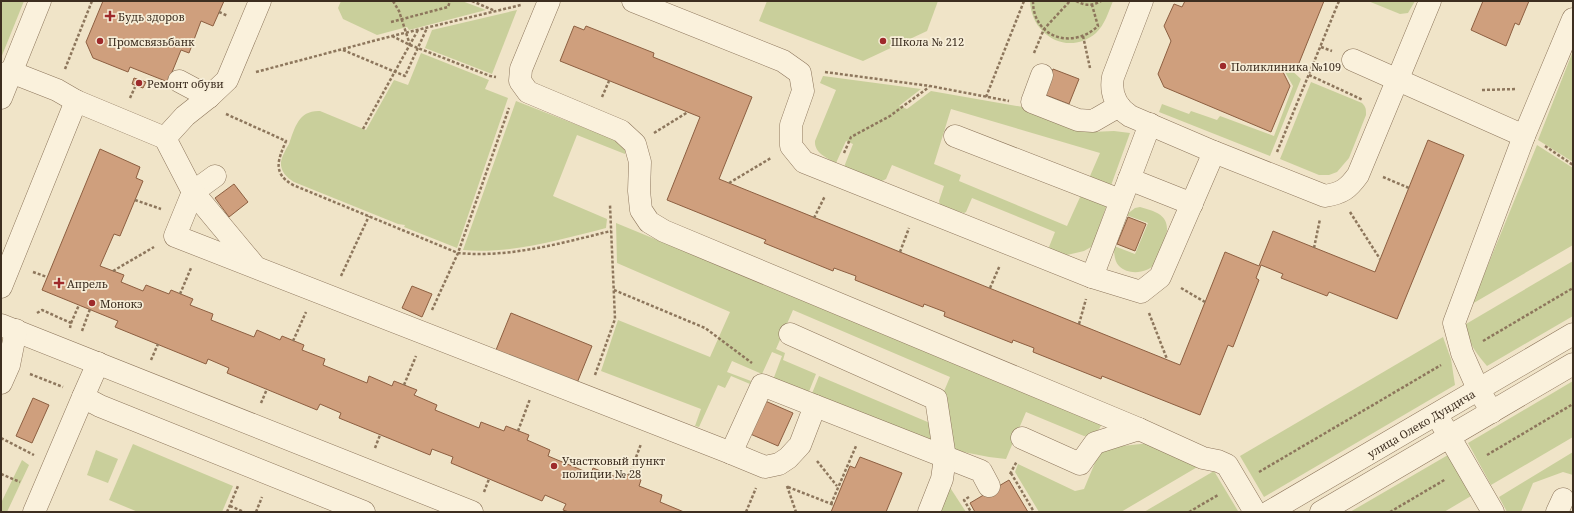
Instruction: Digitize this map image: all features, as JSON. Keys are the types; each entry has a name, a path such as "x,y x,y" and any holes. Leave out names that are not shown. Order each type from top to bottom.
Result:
{"street":[{"path":"1,98 6,73 40,1"},
{"path":"165,138 185,116 228,80 260,1"},
{"path":"549,1 521,69 520,81 528,92 620,131 635,144 640,162 639,191 641,210 649,222 664,231 1139,429 1203,458 1218,461 1227,465 1255,512"},
{"path":"633,1 783,61 800,73 803,91 791,125 790,146 804,162 1092,277 1142,292 1160,277 1214,152"},
{"path":"1142,1 1113,77 1113,96 1119,106 1130,116 1214,152 1332,195 1350,186 1358,175 1430,1"},
{"path":"1492,412 1478,389 1462,353 1454,323 1524,136 1573,19"},
{"path":"1353,60 1524,136"},
{"path":"6,73 56,90 76,102 165,138 193,192 255,267"},
{"path":"1042,75 1032,102 1078,120 1093,121 1119,106"},
{"path":"179,82 209,97"},
{"path":"1,287 76,102"},
{"path":"1092,277 1150,124"},
{"path":"955,136 1120,200"},
{"path":"214,176 193,192 175,236 424,332 765,467 779,464 788,458 800,445 815,406"},
{"path":"1129,179 1192,204"},
{"path":"5,374 8,328 472,512"},
{"path":"790,334 936,399 945,458 942,479 929,512"},
{"name":"улица Олеко Дундича","path":"1269,512 1573,334"},
{"path":"34,512 98,363"},
{"path":"1321,512 1573,364"},
{"path":"731,453 762,385 981,471 989,486"},
{"path":"83,396 100,406 364,512"},
{"path":"1436,414 1493,512"},
{"path":"1022,438 1080,464 1095,443 1139,429"}],"path":[{"path":"56,90 92,1"},
{"path":"394,1 402,19 410,45"},
{"path":"391,22 448,7 450,1"},
{"path":"472,1 495,11"},
{"path":"228,80 392,36 517,6 549,1"},
{"path":"986,97 1024,1"},
{"path":"1034,1 1036,16 1044,28 1051,34 1060,38 1070,39 1084,36 1098,26 1092,5"},
{"path":"1044,28 1070,1"},
{"path":"1076,1 1082,4 1092,5 1101,1"},
{"path":"1277,154 1339,1"},
{"path":"342,50 404,76 427,28"},
{"path":"363,129 418,30"},
{"path":"392,36 410,45 490,76 520,81 458,252 424,332 404,385"},
{"path":"1084,36 1092,74"},
{"path":"825,72 930,86 1016,102"},
{"path":"1309,75 1363,100 1368,104"},
{"path":"851,137 890,116 930,86"},
{"path":"209,97 227,114 286,141 278,163 282,176 292,185 458,252 473,254 525,251 611,231"},
{"path":"635,144 688,112"},
{"path":"1543,145 1573,165"},
{"path":"728,184 790,146"},
{"path":"1314,248 1332,195"},
{"path":"1332,195 1380,259"},
{"path":"587,396 615,319 610,205"},
{"path":"293,341 369,216"},
{"path":"113,271 129,261"},
{"path":"1160,277 1205,302"},
{"path":"1189,512 1573,288"},
{"path":"614,290 705,328 749,360 759,371 762,385"},
{"path":"1142,292 1167,359"},
{"path":"72,323 79,305"},
{"path":"5,374 83,396"},
{"path":"518,431 538,377"},
{"path":"629,476 650,421"},
{"path":"1,438 54,465"},
{"path":"788,487 832,504 857,443"},
{"path":"812,456 838,487"},
{"path":"1011,473 1034,512"},
{"path":"256,512 262,498"},
{"path":"227,512 230,506 244,512"}],"green space":[{"path":"1,1 24,1 1,58"},
{"path":"341,1 462,1 486,10 409,30 407,27 377,35 343,19 338,8"},
{"name":"Школа № 212","path":"767,1 938,1 927,31 863,61 759,21"},
{"path":"1030,1 1113,1 1099,30 1085,40 1074,43 1053,39 1044,32 1037,24 1032,13"},
{"path":"1368,1 1415,1 1408,13 1400,14"},
{"path":"517,10 492,74 425,48 432,30"},
{"path":"1573,51 1573,162 1538,140"},
{"path":"421,53 489,80 485,89 508,98 457,248 404,227 405,225 398,224 294,182 284,174 281,165 282,157 296,126 307,113 320,111 366,130 394,80 408,85"},
{"path":"1288,67 1301,79 1270,156 1159,112 1162,104 1189,114 1191,111 1217,120 1220,116 1274,136 1293,86 1285,72"},
{"path":"823,76 921,89 899,106 907,109 931,91 1023,107 1091,132 1114,131 1130,133 1109,191 1087,183 1100,153 951,109 934,164 961,175 959,181 1067,226 1081,195 1107,204 1091,247 1084,251 1067,255 1052,251 1049,247 1055,232 972,198 966,212 964,213 940,206 939,201 944,186 892,165 886,179 880,182 844,167 853,144 846,141 836,163 825,157 817,149 815,141 836,90 820,83"},
{"path":"1311,82 1362,103 1366,110 1366,115 1349,158 1337,172 1329,175 1319,175 1280,159"},
{"path":"516,101 613,139 625,150 625,154 577,135 553,196 607,219 606,228 517,248 481,251 463,250"},
{"path":"1537,145 1573,168 1573,245 1472,304"},
{"path":"1140,207 1155,212 1163,217 1167,225 1167,231 1156,263 1143,271 1133,272 1123,269 1117,264 1114,246 1135,254 1148,223 1126,215 1135,208"},
{"path":"616,223 1102,423 1101,426 1091,435 1084,436 1026,412 1006,459 953,450 942,396 950,377 793,310 776,349 785,353 783,360 816,374 808,394 773,380 782,356 772,352 762,374 732,361 727,372 751,381 750,384 731,376 725,388 718,385 699,427 695,426 701,409 601,371 618,320 710,357 730,312 617,263"},
{"path":"1573,261 1573,316 1487,366 1470,342 1466,324"},
{"path":"1443,337 1451,359 1455,385 1264,497 1240,456"},
{"path":"819,376 930,423 933,442 811,396"},
{"path":"1573,381 1573,437 1491,485 1468,443"},
{"path":"1150,443 1199,466 1121,512 1039,512 1015,472 1018,464 1075,491 1084,489 1099,453 1104,448"},
{"path":"133,444 233,486 222,512 138,512 109,500"},
{"path":"96,450 118,459 108,483 87,475"},
{"path":"1573,452 1573,475 1563,472 1533,483 1521,512 1507,512 1499,497"},
{"path":"1448,455 1471,496 1444,512 1350,512"},
{"path":"22,460 29,465 7,512 1,512 1,503"},
{"path":"1214,471 1238,511 1144,512"},
{"path":"949,486 966,512 939,512"}],"building":[{"path":"103,1 224,1 213,26 201,21 189,53 181,50 168,82 130,67 128,72 93,58 86,42"},
{"name":"Поликлиника №109","path":"1185,1 1324,1 1297,68 1286,64 1283,72 1290,86 1271,132 1164,87 1158,74 1171,41 1164,26 1174,4 1182,7"},
{"path":"1483,1 1529,1 1519,25 1515,23 1506,46 1471,30"},
{"path":"574,26 584,30 586,26 654,53 653,57 752,97 719,179 1180,365 1225,252 1259,266 1273,231 1375,272 1428,140 1464,155 1397,319 1329,292 1327,296 1281,278 1283,274 1261,265 1256,278 1259,280 1233,347 1228,345 1200,415 1102,376 1101,379 1033,352 1034,348 1013,340 1012,343 944,316 945,312 924,304 923,307 855,280 856,276 834,268 833,271 764,243 766,240 667,200 700,117 560,61"},
{"path":"1053,69 1079,79 1069,104 1043,94"},
{"name":"Ремонт обуви","path":"134,78 146,82 143,88 132,84"},
{"path":"100,149 140,167 136,178 143,181 120,236 114,234 100,266 124,275 121,282 143,291 146,285 169,294 171,290 193,299 190,305 213,314 211,320 254,337 257,330 280,340 282,336 304,345 302,350 325,359 323,365 367,383 369,376 392,386 394,381 417,390 414,395 437,405 435,410 479,428 481,422 504,431 506,426 529,435 527,440 550,450 548,456 591,474 593,468 616,477 619,471 641,480 639,486 662,495 660,502 684,512 569,512 563,510 566,504 545,495 542,501 451,463 453,457 432,449 430,455 339,418 341,413 320,404 317,410 227,373 229,368 208,359 206,364 115,327 118,321 42,290"},
{"path":"234,184 248,202 229,217 215,198"},
{"path":"1128,217 1146,224 1135,251 1117,244"},
{"path":"412,286 432,294 422,317 402,308"},
{"path":"511,313 592,346 577,383 496,350"},
{"path":"33,398 49,405 32,443 16,436"},
{"path":"763,400 793,413 778,446 748,433"},
{"path":"860,457 902,473 886,512 831,512 850,466 855,468"},
{"path":"1009,480 1028,512 975,512 970,503"}],"place":[{"name":"Будь здоров","path":"110,16"},
{"name":"Промсвязьбанк","path":"100,41"},
{"name":"Школа № 212","path":"883,41"},
{"name":"Поликлиника №109","path":"1223,66"},
{"name":"Ремонт обуви","path":"139,83"},
{"name":"Апрель","path":"59,283"},
{"name":"Монокэ","path":"92,303"},
{"name":"Участковый пункт полиции № 28","path":"554,466"}]}
